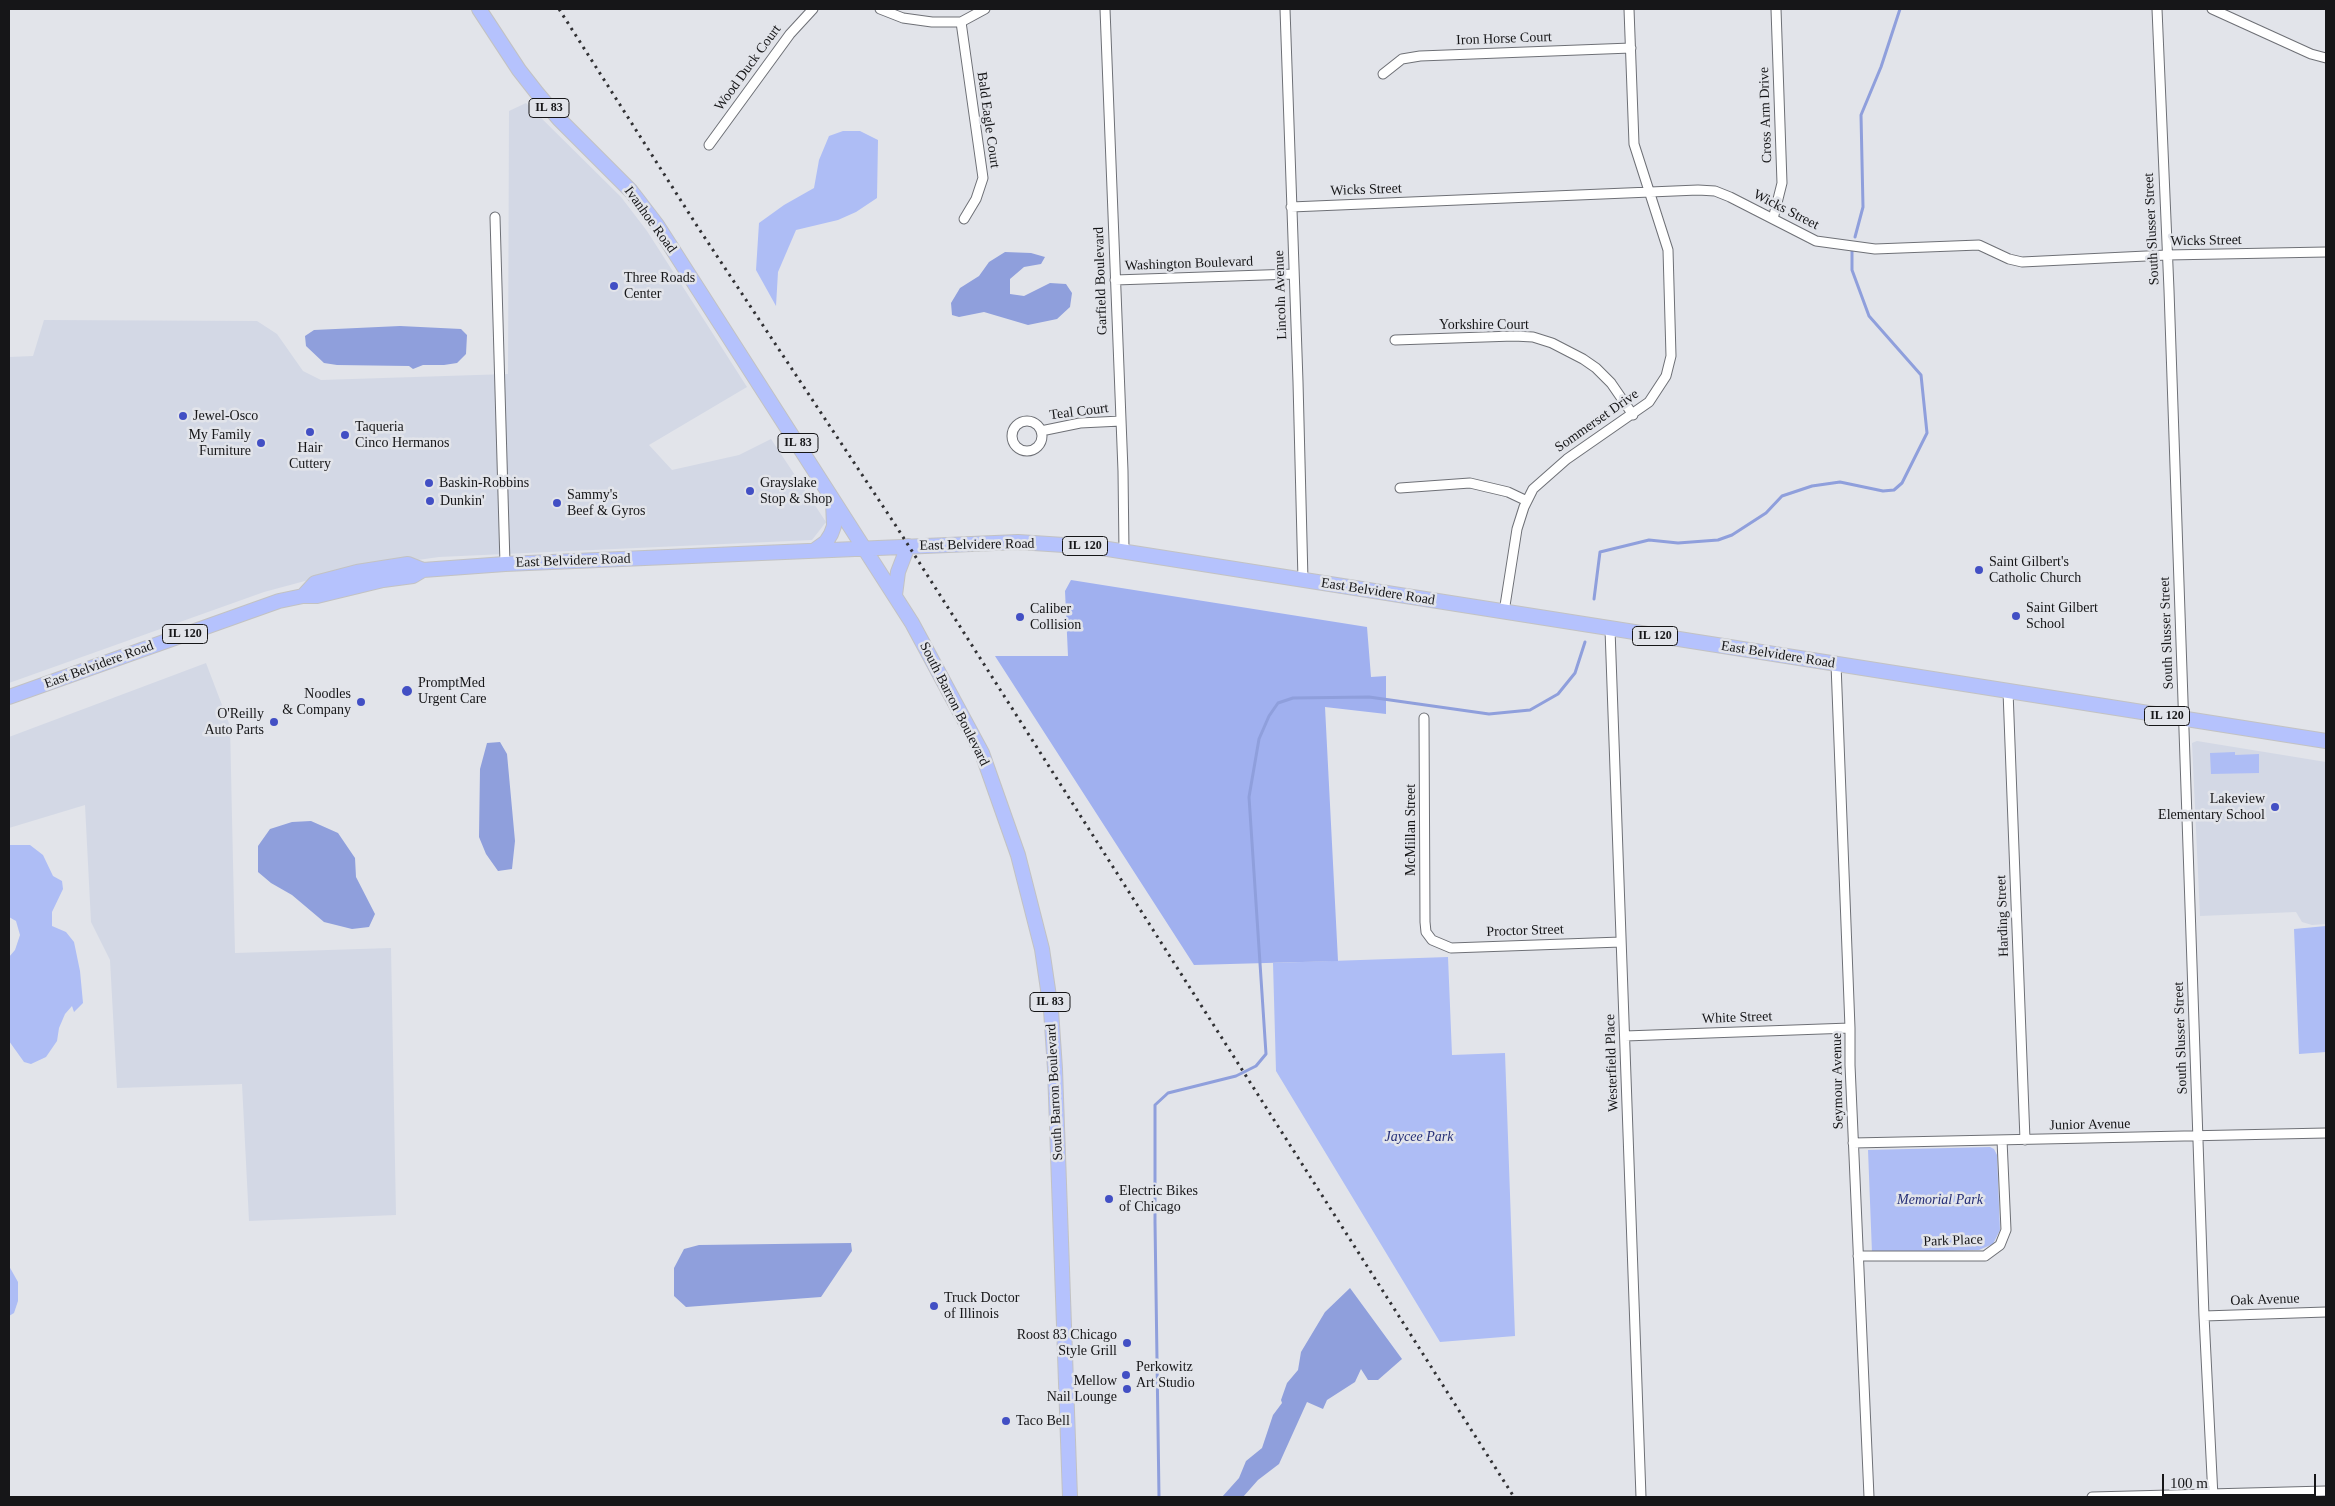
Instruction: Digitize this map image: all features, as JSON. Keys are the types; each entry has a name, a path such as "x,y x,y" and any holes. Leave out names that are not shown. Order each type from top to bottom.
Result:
{"main road":[{"name":"Ivanhoe Road","path":"479,9 537,93 559,119 622,182 647,211 864,548"},
{"path":"815,550 826,542 834,526 832,498"},
{"name":"East Belvidere Road","path":"9,697 245,612 303,596 317,596 383,580 413,576 424,570 505,564 1018,542 1095,547 1124,551 2326,741"},
{"path":"895,595 898,572 908,546"},
{"name":"South Barron Boulevard","path":"864,548 912,622 982,753 1018,855 1042,950 1051,1010 1055,1069 1070,1497"}],"street":[{"name":"Wood Duck Court","path":"709,145 790,34 812,9"},
{"path":"880,9 904,18 932,22 960,22 985,9"},
{"name":"Garfield Boulevard","path":"1105,9 1121,421 1124,551"},
{"name":"Lincoln Avenue","path":"1285,9 1303,580"},
{"name":"Sommerset Drive","path":"1504,612 1513,545 1527,501 1534,490 1548,474 1649,402 1666,376 1671,356 1668,250 1634,144 1629,9"},
{"name":"Cross Arm Drive","path":"1773,219 1782,183 1776,9"},
{"name":"South Slusser Street","path":"2157,9 2212,1496"},
{"path":"2212,9 2311,54 2326,58"},
{"name":"Bald Eagle Court","path":"960,22 983,178 976,199 964,219"},
{"name":"Iron Horse Court","path":"1383,74 1402,59 1420,56 1631,48"},
{"name":"Wicks Street","path":"1292,207 1648,192 1715,191 1816,241 1875,248 1979,245 2009,259 2022,262 2326,252"},
{"path":"495,217 505,564"},
{"name":"Washington Boulevard","path":"1115,280 1294,274"},
{"name":"Yorkshire Court","path":"1395,340 1514,336 1552,343 1584,359 1596,368 1611,383 1633,414"},
{"name":"Teal Court","path":"1042,431 1080,423 1121,421"},
{"path":"1400,488 1470,484 1501,490 1527,501"},
{"name":"Westerfield Place","path":"1610,629 1641,1497"},
{"name":"Seymour Avenue","path":"1836,664 1853,1143 1869,1497"},
{"name":"Harding Street","path":"2008,691 2025,1140"},
{"name":"McMillan Street","path":"1424,718 1425,922 1426,932 1432,940"},
{"name":"Proctor Street","path":"1432,940 1451,948 1621,942"},
{"name":"White Street","path":"1625,1036 1850,1028"},
{"name":"Junior Avenue","path":"1853,1143 2326,1133"},
{"name":"Park Place","path":"1858,1256 1986,1256 2000,1246 2006,1230 2002,1140"},
{"name":"Oak Avenue","path":"2204,1316 2326,1312"},
{"path":"2092,1497 2212,1496 2326,1491"}],"shaded area":[{"path":"526,103 621,197 647,231 747,387 649,445 672,470 739,455 771,439 826,522 812,540 439,557 346,570 264,592 9,683 9,357 33,356 44,320 257,321 277,334 303,371 321,380 508,374 509,111"},
{"path":"1005,252 1031,253 1045,257 1041,264 1024,267 1010,279 1010,294 1024,296 1050,283 1066,284 1072,293 1070,307 1057,319 1028,325 984,312 959,317 952,315 951,303 960,288 979,276 989,262"},
{"path":"400,326 461,329 467,335 466,354 457,363 423,365 413,369 409,366 337,365 324,363 306,346 305,336 314,330"},
{"path":"1071,580 1367,627 1371,677 1386,676 1386,714 1325,707 1338,961 1194,965 995,656 1068,656 1065,591"},
{"path":"206,663 230,726 235,953 391,948 396,1215 249,1221 242,1084 117,1088 110,960 91,922 85,805 9,828 9,737"},
{"path":"2197,741 2326,762 2326,924 2312,925 2302,922 2296,912 2200,916 2192,743"},
{"path":"500,742 507,754 515,841 512,869 498,871 486,854 479,837 480,769 487,743"},
{"path":"311,821 338,833 355,858 356,877 375,914 369,927 352,929 324,922 292,895 271,883 258,872 258,846 270,829 292,822"},
{"path":"851,1243 852,1251 821,1297 686,1307 674,1296 674,1268 684,1249 699,1245"},
{"path":"1350,1288 1402,1359 1378,1380 1368,1380 1361,1369 1355,1382 1327,1400 1323,1409 1307,1402 1279,1464 1258,1480 1243,1497 1222,1497 1239,1478 1246,1461 1262,1448 1273,1415 1282,1403 1281,1400 1287,1383 1298,1370 1301,1352 1325,1312"}],"green space":[{"path":"843,131 860,131 878,140 877,198 856,212 838,220 796,230 778,272 776,306 756,270 759,223 784,205 814,188 819,160 829,136"},
{"path":"2235,752 2235,755 2259,754 2259,773 2211,774 2210,753"},
{"path":"9,845 30,845 43,855 53,876 62,881 63,889 52,912 52,926 66,932 74,942 80,971 83,1003 74,1012 72,1006 65,1014 59,1028 57,1041 46,1057 31,1064 24,1062 9,1041 9,957 15,950 20,935 16,921 9,917"},
{"path":"2326,926 2326,1052 2299,1054 2294,929"},
{"name":"Jaycee Park","path":"1448,957 1452,1055 1505,1053 1515,1336 1440,1342 1276,1071 1273,963"},
{"name":"Memorial Park","path":"1990,1147 1994,1149 1997,1155 2000,1230 1993,1244 1979,1250 1872,1253 1868,1150"},
{"path":"9,1266 18,1282 18,1301 14,1313 9,1316"}],"waterway":[{"path":"1855,237 1863,207 1861,115 1881,67 1900,9"},
{"path":"1594,599 1600,552 1649,540 1678,543 1718,540 1732,535 1766,513 1782,496 1812,486 1840,482 1883,491 1894,490 1902,483 1927,433 1921,375 1869,316 1852,270 1852,251"},
{"path":"1159,1497 1155,1105 1168,1093 1236,1076 1256,1066 1266,1054 1249,797 1259,739 1269,716 1278,703 1293,698 1369,697 1489,714 1530,710 1558,694 1575,673 1585,642"}],"railway":[{"path":"559,9 699,229 896,526 1514,1497"}],"place":[{"name":"Three Roads Center","path":"614,286"},
{"name":"Jewel-Osco","path":"183,416"},
{"name":"Hair Cuttery","path":"310,432"},
{"name":"Taqueria Cinco Hermanos","path":"345,435"},
{"name":"My Family Furniture","path":"261,443"},
{"name":"Baskin-Robbins","path":"429,483"},
{"name":"Grayslake Stop & Shop","path":"750,491"},
{"name":"Dunkin'","path":"430,501"},
{"name":"Sammy's Beef & Gyros","path":"557,503"},
{"name":"Saint Gilbert's Catholic Church","path":"1979,570"},
{"name":"Saint Gilbert School","path":"2016,616"},
{"name":"Caliber Collision","path":"1020,617"},
{"name":"PromptMed Urgent Care","path":"407,691"},
{"name":"Noodles & Company","path":"361,702"},
{"name":"O'Reilly Auto Parts","path":"274,722"},
{"name":"Lakeview Elementary School","path":"2275,807"},
{"name":"Electric Bikes of Chicago","path":"1109,1199"},
{"name":"Truck Doctor of Illinois","path":"934,1306"},
{"name":"Roost 83 Chicago Style Grill","path":"1127,1343"},
{"name":"Perkowitz Art Studio","path":"1126,1375"},
{"name":"Mellow Nail Lounge","path":"1127,1389"},
{"name":"Taco Bell","path":"1006,1421"}]}
